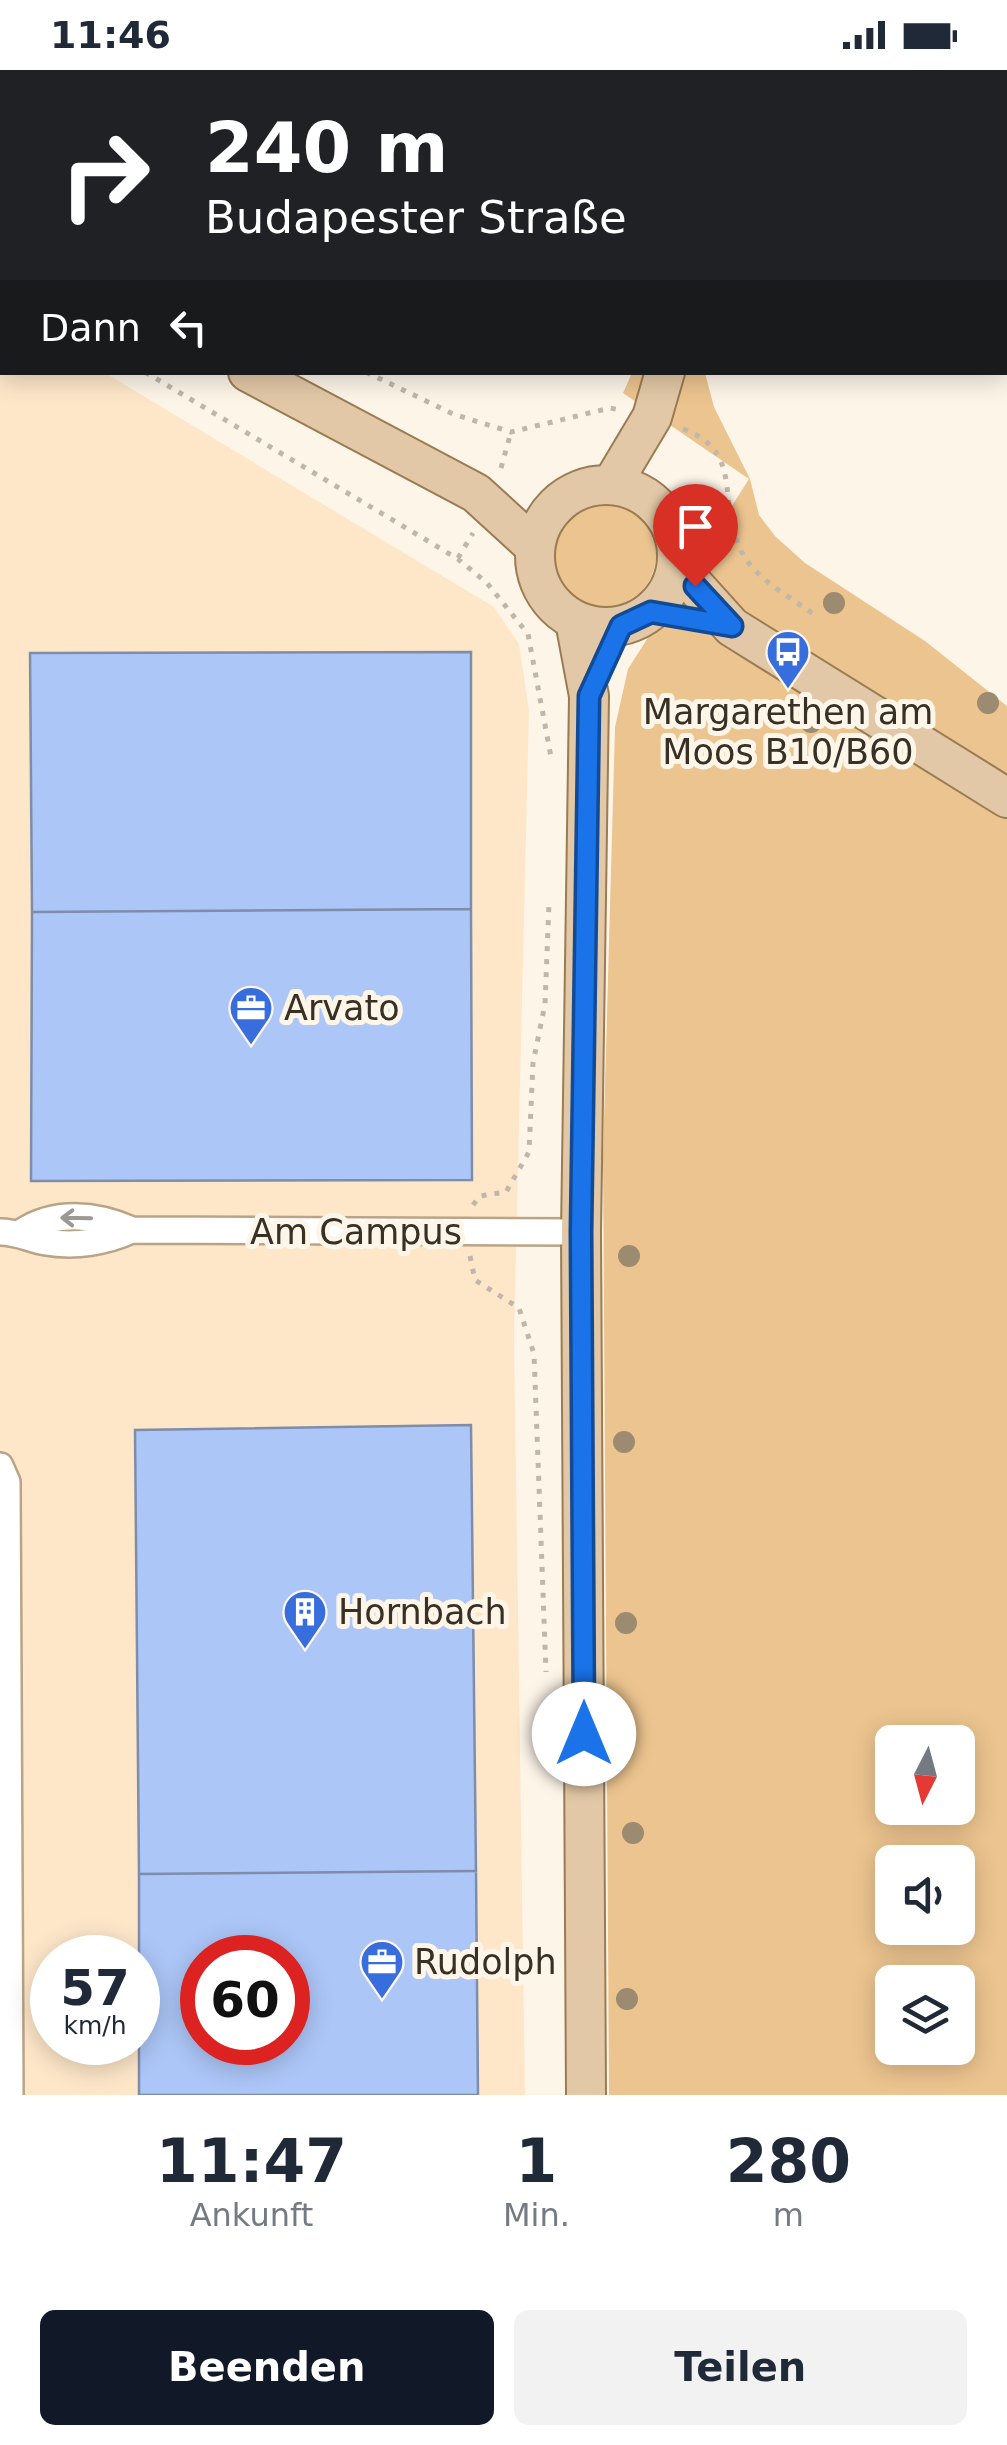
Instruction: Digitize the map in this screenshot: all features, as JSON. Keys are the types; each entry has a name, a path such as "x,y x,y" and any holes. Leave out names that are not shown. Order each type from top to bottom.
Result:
{"main road":[{"path":"254,375 476,493 534,546"},
{"path":"612,484 652,417 664,375"},
{"path":"652,417 652,502"},
{"path":"589,696 636,619 664,599 677,566 676,542 668,520 652,502 634,490 612,484 584,488 558,502 542,522 534,546 535,569 542,590 556,608 575,621 598,627 636,619 732,626"},
{"path":"476,493 558,502"},
{"path":"677,566 732,626 1007,798"},
{"path":"575,621 589,696 581,1232 586,2095"}],"street":[{"name":"Am Campus","path":"11,1232 44,1217 106,1219 132,1230 581,1232"},
{"path":"4,1474 10,2095"}],"path":[{"path":"149,375 458,558 487,583 528,634 550,739 552,771"},
{"path":"372,375 453,414 511,432 610,408 652,417 701,436 721,455 728,477 725,500 731,532 750,565 816,616"},
{"path":"547,1681 534,1354 519,1308 475,1280 470,1262 473,1206 480,1196 506,1192 528,1152 533,1063 546,1004 550,886"}],"shaded area":[{"path":"0,375 108,375 494,607 519,644 529,711 514,1335 525,2095 0,2095"},
{"path":"631,375 706,375 714,407 750,479 759,515 775,536 805,563 925,641 1007,706 1007,2095 609,2095 603,1158 615,727 628,669 749,479 623,393"},
{"path":"604,503 624,507 641,518 652,535 656,555 652,575 641,592 624,603 604,607 584,603 567,592 556,575 552,555 556,535 567,518 584,507"}],"building":[{"name":"Arvato","path":"471,652 471,909 32,912 30,653"},
{"name":"Arvato","path":"471,909 472,1180 31,1181 32,912"},
{"name":"Hornbach","path":"471,1425 476,1871 139,1874 135,1430"},
{"name":"Rudolph","path":"476,1871 478,2095 139,2095 139,2065 160,2065 160,1935 139,1935 139,1874"}],"place":[{"name":"Margarethen am Moos B10/B60","path":"788,690"},
{"name":"Arvato","path":"251,1046"},
{"name":"Hornbach","path":"305,1650"},
{"name":"Rudolph","path":"382,2000"}],"route":[{"path":"584,1734 581,1232 589,696 621,626 651,612 732,626 695,586"}]}
